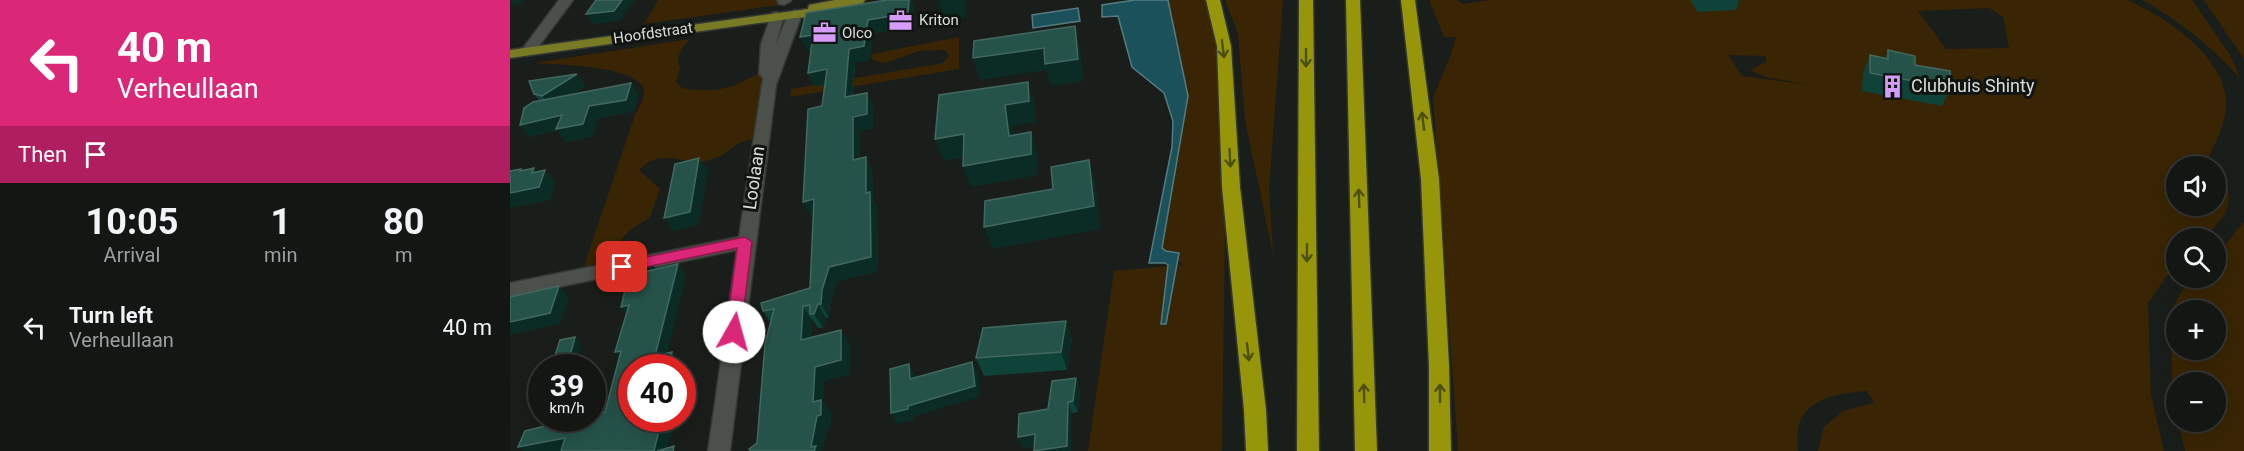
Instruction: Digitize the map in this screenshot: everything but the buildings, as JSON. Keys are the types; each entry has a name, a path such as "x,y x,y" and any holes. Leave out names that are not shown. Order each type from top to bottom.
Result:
{"highway":[{"path":"1213,0 1224,46 1231,187 1255,410 1257,451"},
{"path":"1305,0 1308,451"},
{"path":"1353,0 1366,451"},
{"path":"1408,0 1430,179 1439,366 1440,451"}],"main road":[{"name":"Hoofdstraat","path":"795,14 858,0"},
{"name":"Hoofdstraat","path":"510,54 777,16 830,12 873,5"}],"street":[{"path":"528,51 566,0"},
{"name":"Loolaan","path":"768,85 795,14"},
{"name":"Loolaan","path":"718,451 768,85 766,57 777,16"},
{"path":"510,290 745,242"}],"shaded area":[{"path":"658,0 779,0 778,5 644,24"},
{"path":"1168,0 1206,0 1218,40 1225,231 1222,451 1088,451 1114,271 1183,265 1162,248 1188,96"},
{"path":"1225,0 1283,0 1269,190 1273,254 1245,120 1238,34"},
{"path":"1429,0 1457,0 1463,4 1489,0 2128,0 2143,8 2174,27 2203,52 2222,82 2226,99 2223,124 2209,156 2166,156 2166,216 2223,216 2213,228 2166,228 2166,277 2148,303 2151,394 2164,451 1818,451 1824,427 1843,411 1874,403 1867,391 1826,398 1806,411 1800,421 1797,434 1798,451 1458,451 1433,97 1456,37 1444,37","holes":["1989,8 2003,17 2009,48 1946,49 1918,11","1728,55 1766,56 1766,62 1750,70 1766,77 1810,85 1742,76"]},
{"path":"2142,0 2192,0 2230,55 2240,78 2194,35 2169,16"},
{"path":"2204,0 2244,0 2244,59"},
{"path":"959,37 959,69 790,97 791,89 943,63 949,55 945,50 919,51 885,63 872,60 872,54"},
{"path":"690,39 679,56 680,68 676,82 682,88 722,89 758,74 767,73 761,138 743,141 710,160 690,161 664,158 648,163 639,170 660,189 650,217 629,231 620,241 613,260 584,266 635,115 643,99 644,89 638,81 612,71 535,63"},
{"path":"2226,179 2229,192 2226,210"},
{"path":"2244,222 2244,451 2185,451 2180,432 2226,432 2226,372 2172,372 2172,360 2226,360 2226,300 2177,300 2184,288 2226,288 2226,244"}],"water":[{"path":"1135,0 1168,0 1188,96 1162,248 1179,253 1166,324 1161,324 1168,265 1149,263 1172,147 1173,121 1164,93 1132,67 1118,16 1102,17 1102,5"},
{"path":"1078,8 1080,21 1033,28 1032,15"}],"place":[{"name":"Kriton","path":"901,20"},
{"name":"Olco","path":"824,33"},
{"name":"Clubhuis Shinty","path":"1893,86"}],"route":[{"path":"622,267 745,242 734,332"}]}
